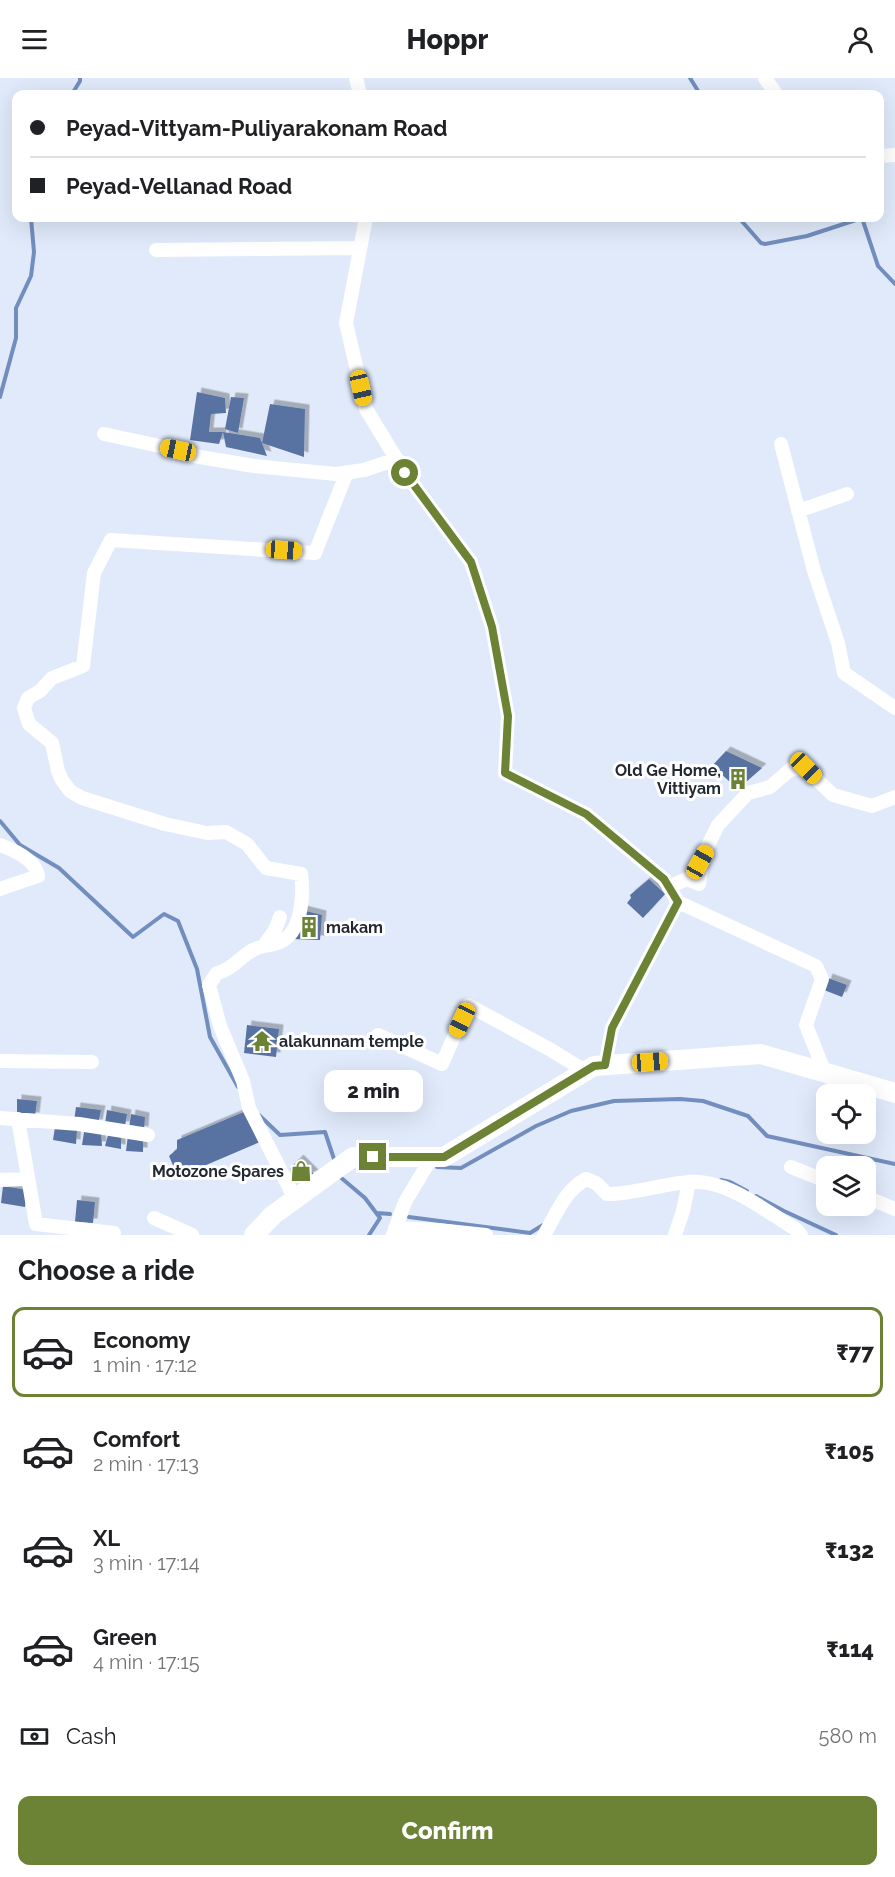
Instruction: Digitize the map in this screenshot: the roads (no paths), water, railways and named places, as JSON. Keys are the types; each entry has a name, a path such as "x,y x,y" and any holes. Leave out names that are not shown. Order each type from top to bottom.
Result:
{"main road":[{"path":"254,1235 292,1194 353,1157 444,1157 594,1066 761,1054 895,1093"}],"street":[{"path":"365,222 346,323 366,409 397,459 471,562 492,627 508,716 505,773 586,814 664,879 678,902 816,966 822,979 806,1025 825,1073"},
{"path":"156,250 360,249"},
{"path":"104,434 178,450 199,457 254,466 341,473 364,470 397,459"},
{"path":"781,444 814,571 838,643 844,674 895,708"},
{"path":"292,1194 250,1107 237,1065 219,1026 209,985 217,973 226,971 245,955 265,944 280,942 293,931 302,907 301,874 266,868 247,844 226,832 207,833 165,824 82,798 70,791 58,771 52,743 35,727 28,724 24,708 28,698 40,691 52,678 83,666 94,573 111,540 315,553 341,473"},
{"path":"798,511 847,494"},
{"path":"669,887 687,879 699,884 700,862 718,825 748,793 770,787 791,769 806,768 833,795 872,806 895,797"},
{"path":"0,845 31,863 37,868 38,876 0,889"},
{"path":"605,1065 612,1028 678,902"},
{"path":"265,944 275,930 280,917"},
{"path":"378,1035 442,1064 468,1005 585,1071"},
{"path":"0,1061 92,1062"},
{"path":"0,1118 79,1124 148,1135"},
{"path":"18,1119 36,1224 114,1233"},
{"path":"432,1157 405,1202 394,1232 438,1230 486,1235"},
{"path":"791,1167 816,1177"},
{"path":"0,1180 27,1179"},
{"path":"544,1235 574,1185 586,1179 596,1183 607,1194 627,1194 689,1182 715,1185 733,1191 802,1234"},
{"path":"675,1235 689,1182"},
{"path":"876,1201 895,1209"},
{"path":"154,1218 192,1235"}],"waterway":[{"path":"74,90 80,78"},
{"path":"690,78 698,90"},
{"path":"0,397 16,338 16,308 31,276 34,252 31,222"},
{"path":"743,222 761,243 765,244 807,236 850,222"},
{"path":"863,222 878,266 895,284"},
{"path":"0,821 20,845 59,868 133,937 164,914 178,921 197,969 210,1037 238,1087"},
{"path":"437,1167 461,1168 536,1126 571,1111 614,1101 680,1099 703,1101 748,1116 767,1136 895,1164"},
{"path":"259,1115 280,1135 325,1132 334,1159"},
{"path":"339,1176 365,1198 380,1218 369,1235"},
{"path":"721,1180 747,1191"},
{"path":"756,1196 836,1235"},
{"path":"377,1213 390,1214"},
{"path":"409,1217 530,1233 543,1225"}],"place":[{"name":"Old Ge Home, Vittiyam","path":"738,779"},
{"name":"makam","path":"309,927"},
{"name":"alakunnam temple","path":"262,1041"},
{"name":"Motozone Spares","path":"301,1171"}]}
